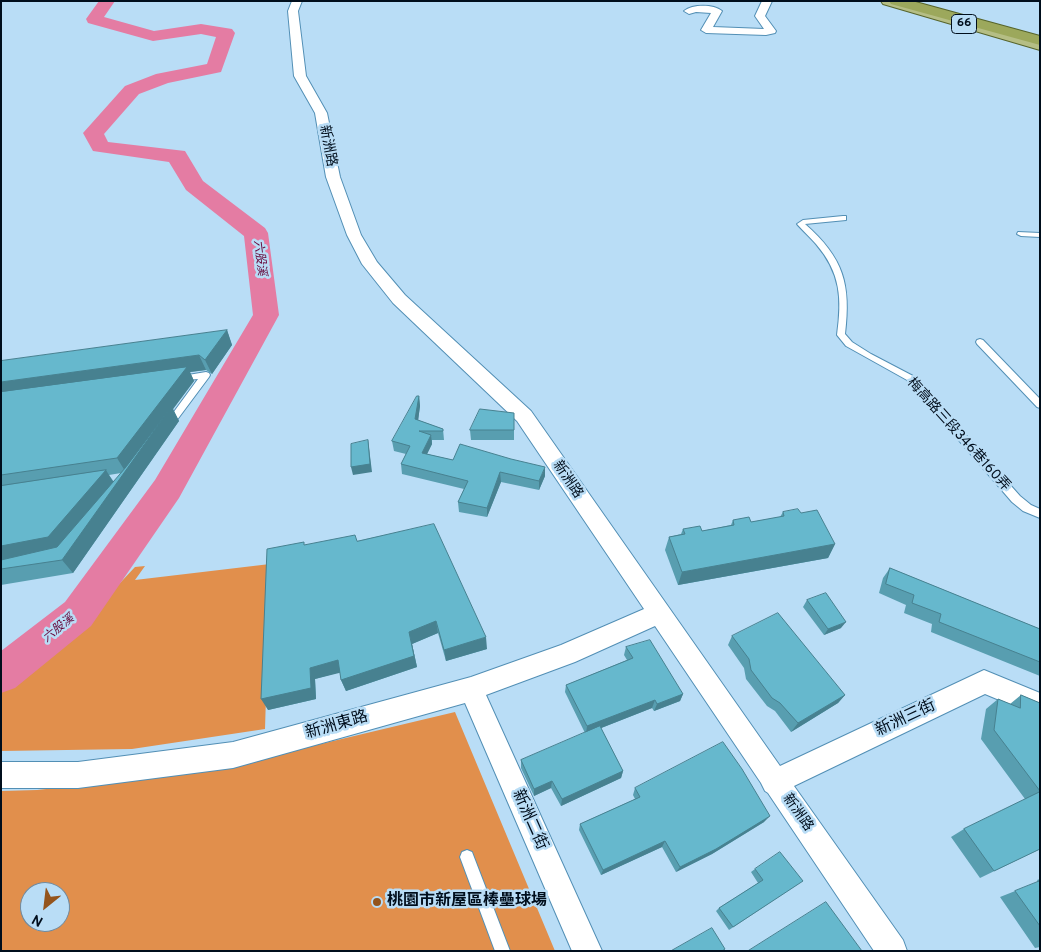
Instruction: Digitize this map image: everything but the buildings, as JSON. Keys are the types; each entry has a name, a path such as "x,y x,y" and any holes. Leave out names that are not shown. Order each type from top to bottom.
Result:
{"highway":[{"name":"66","path":"896,1 1040,41"},
{"name":"66","path":"915,1 1040,36"}],"main road":[{"name":"66","path":"888,1 1040,46"},
{"name":"66","path":"940,1 1040,28"}],"street":[{"name":"新洲路","path":"296,1 294,16 300,76 321,113 333,177 360,249 399,299 524,416 892,951"},
{"path":"689,11 696,9 717,11 706,30 766,32 771,31 760,16 767,1"},
{"name":"新洲東路","path":"1,775 78,775 233,755 471,689 566,654 659,613"},
{"name":"新洲三街","path":"774,782 984,682 1040,705"},
{"name":"新洲二街","path":"471,689 587,951"}],"lane":[{"name":"梅高路三段346巷160弄","path":"843,218 804,222 801,224 816,237 830,258 842,285 844,311 841,335 848,344 910,378 1016,499 1027,508 1040,514"},
{"path":"1021,234 1040,235"},
{"path":"980,342 1040,406"},
{"path":"159,438 206,375 167,380"},
{"path":"466,857 502,951"}],"shaded area":[{"path":"270,564 265,729 132,749 1,751 1,679 120,583 135,567 145,566 135,580"},
{"path":"455,712 555,951 1,951 1,791 37,790 203,772"}],"waterway":[{"name":"六股溪","path":"1,675 78,614 167,489 266,315 256,233 194,185 177,156 100,147 93,133 132,90 163,78 215,68 226,33 201,29 153,36 94,19 107,1"}],"place":[{"name":"桃園市新屋區棒壘球場","path":"377,902"}]}
